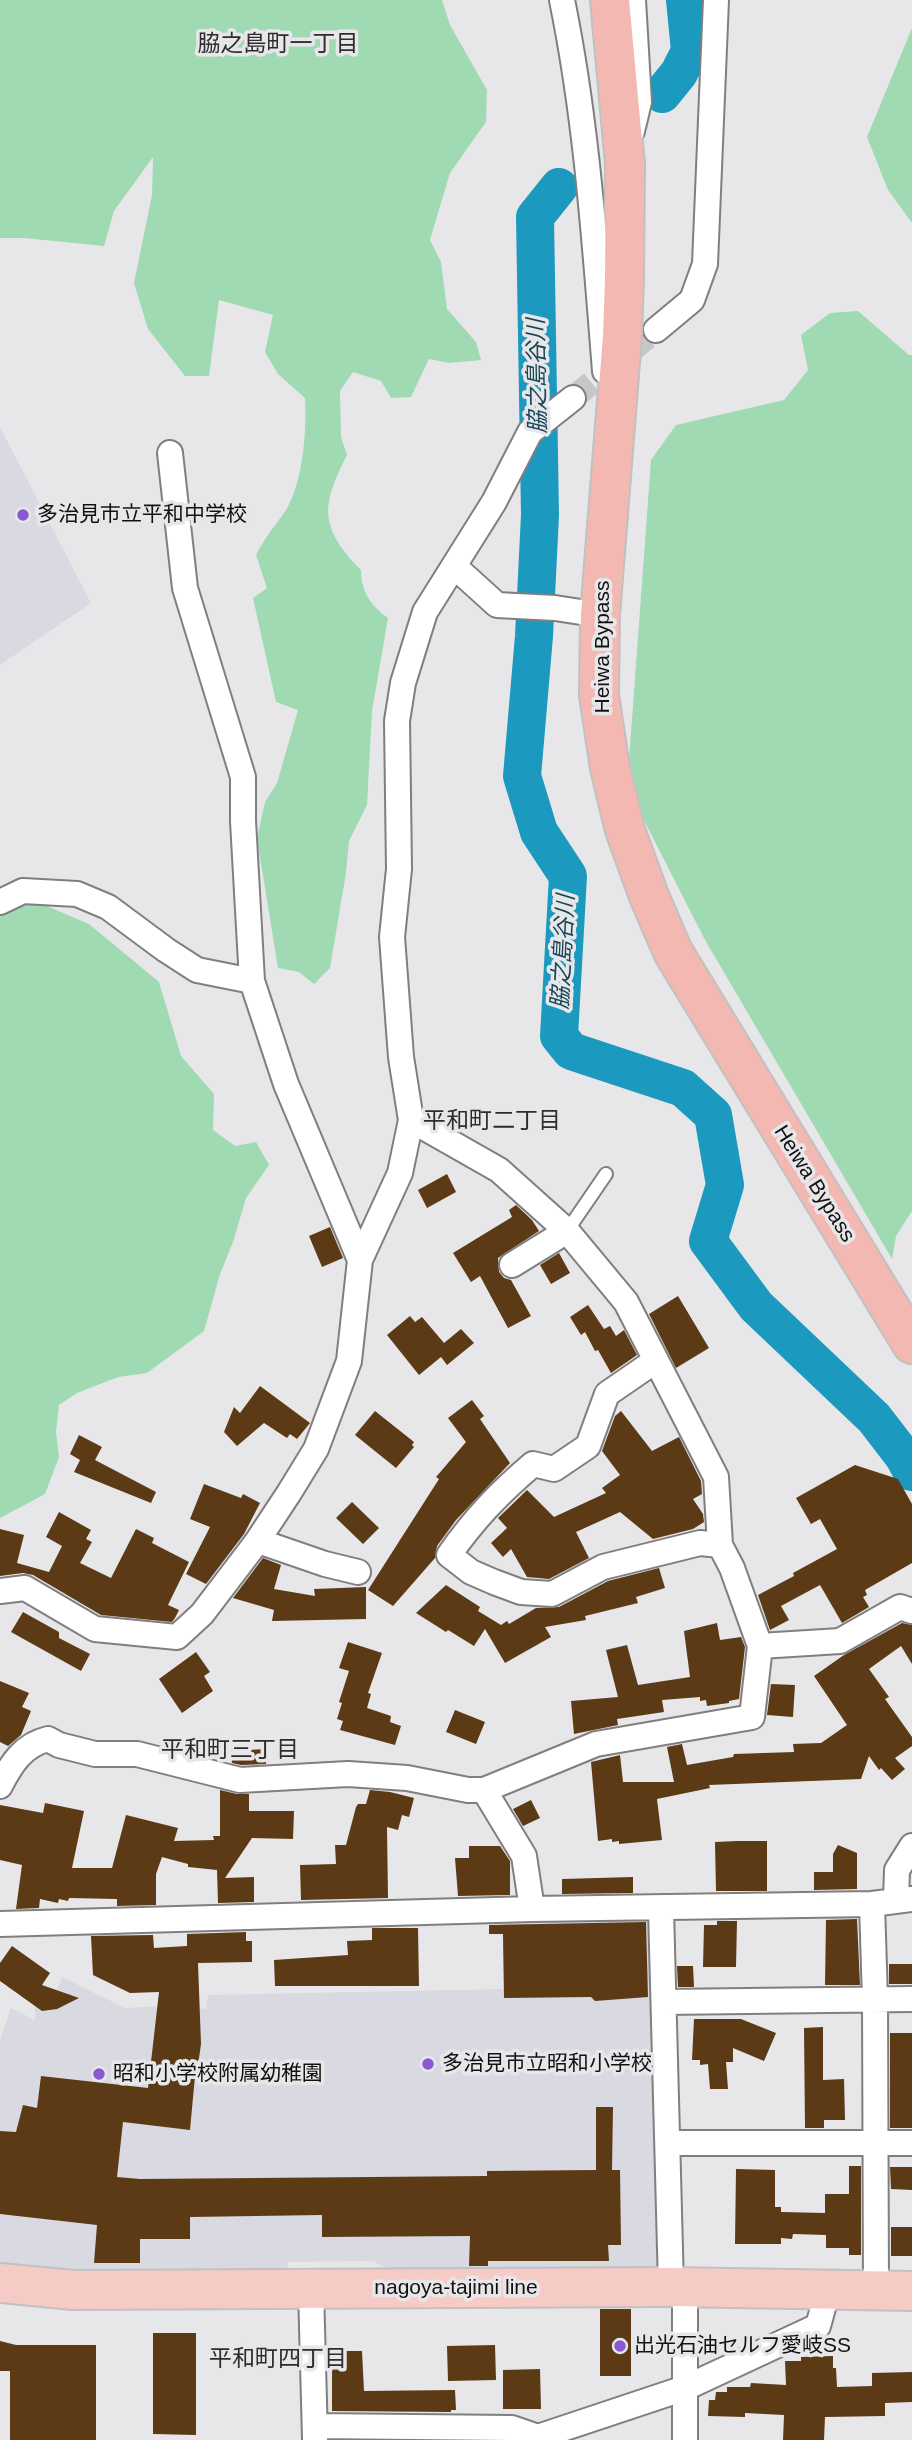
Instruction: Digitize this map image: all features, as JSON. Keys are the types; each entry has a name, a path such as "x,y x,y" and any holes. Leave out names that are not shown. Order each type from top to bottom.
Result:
{"highway":[{"name":"Heiwa Bypass","path":"610,0 625,163 622,337 600,615 598,695 610,768 625,830 673,952 912,1344"}],"main road":[{"name":"nagoya-tajimi line","path":"0,2283 73,2290 678,2288 894,2291"}],"street":[{"path":"562,0 576,65 589,170 613,462"},
{"path":"625,163 639,102 633,0"},
{"path":"656,330 692,300 705,264 716,0"},
{"path":"0,1591 25,1588 95,1629 177,1637 202,1614 256,1543 316,1449 349,1361 360,1260 400,1173 411,1120 401,1058 392,937 399,869 400,787 397,722 403,683 425,612 495,502 530,432 565,403"},
{"path":"170,453 185,587 243,777 252,981 286,1084 360,1260"},
{"path":"454,566 497,605 555,608 600,615"},
{"path":"0,902 23,891 77,894 108,907 197,970 252,981"},
{"path":"0,1786 13,1762 35,1742 48,1739 59,1745 94,1754 137,1754 240,1780 348,1774 407,1778 468,1790 484,1790 596,1744 752,1717 760,1646 732,1568 720,1545 716,1477 626,1302 567,1231 499,1170 411,1120"},
{"path":"512,1265 567,1231"},
{"path":"655,1361 607,1394 588,1446 554,1469 533,1464 500,1491 471,1522 449,1555 471,1572 494,1582 521,1592 552,1594 603,1567 700,1543 720,1545"},
{"path":"256,1543 264,1543 358,1572"},
{"path":"760,1646 840,1641 900,1607 912,1611"},
{"path":"484,1790 524,1856 532,1909"},
{"path":"894,2291 875,2143 875,2000 897,1870 912,1846"},
{"path":"0,1924 893,1901"},
{"path":"661,1909 668,2143 685,2388 685,2440"},
{"path":"664,2002 912,1999"},
{"path":"668,2143 912,2143"},
{"path":"312,2289 315,2433 512,2428 531,2439 685,2388 818,2326 828,2290"}],"lane":[{"path":"567,1231 606,1174"}],"shaded area":[{"name":"多治見市立平和中学校","path":"0,427 91,603 0,665"},
{"name":"多治見市立昭和小学校","path":"645,1919 652,1930 665,2268 391,2271 373,2261 288,2262 287,2272 71,2275 0,2269 0,2040 11,2008 35,2020 35,2000 53,2000 62,1977 125,2008 160,2006 206,2009 208,1995 504,1989 503,1923"}],"green space":[{"path":"0,0 442,0 450,25 487,90 486,122 450,173 430,240 441,262 447,309 476,342 481,360 449,363 429,359 411,397 391,398 381,381 353,372 340,391 341,437 347,455 332,488 328,516 337,541 361,570 368,598 388,618 372,711 367,805 349,841 330,968 314,984 299,972 278,968 257,839 265,802 277,783 298,710 276,702 253,598 267,588 256,555 286,510 300,470 305,398 278,374 265,352 273,315 219,300 209,376 185,376 148,329 134,283 152,195 153,157 114,211 104,246 0,238"},
{"path":"912,28 912,223 888,190 867,137"},
{"path":"858,311 912,355 912,1211 896,1236 892,1259 705,940 627,787 651,460 676,425 784,400 808,370 801,335 830,313"},
{"path":"17,903 42,904 89,924 159,982 181,1056 214,1094 213,1130 235,1146 256,1142 269,1165 246,1198 204,1331 147,1373 118,1377 77,1393 59,1405 56,1432 59,1457 45,1494 0,1518 0,913"}],"building":[{"path":"447,1174 456,1192 427,1208 418,1190"},
{"path":"516,1205 539,1231 498,1258 499,1272 504,1278 511,1280 531,1316 508,1328 480,1276 471,1282 453,1253 512,1217 509,1210"},
{"path":"330,1227 343,1258 322,1267 309,1236"},
{"path":"559,1253 570,1273 551,1284 540,1265"},
{"path":"678,1296 709,1348 676,1368 649,1314"},
{"path":"588,1305 604,1329 610,1326 616,1336 624,1330 637,1355 611,1373 585,1332 581,1335 570,1317"},
{"path":"410,1316 415,1322 422,1317 444,1343 461,1329 474,1343 447,1365 441,1357 419,1375 387,1335"},
{"path":"260,1386 310,1423 297,1439 290,1434 287,1438 264,1423 237,1446 224,1432 234,1407 240,1413"},
{"path":"472,1400 484,1416 480,1419 510,1463 456,1520 437,1546 435,1558 393,1606 368,1590 439,1479 436,1477 466,1442 448,1418"},
{"path":"375,1411 414,1442 414,1447 396,1468 355,1435"},
{"path":"621,1411 652,1451 679,1437 701,1481 702,1494 693,1499 703,1514 704,1522 693,1529 653,1539 620,1512 576,1532 589,1558 549,1579 527,1577 511,1549 503,1557 491,1543 507,1528 498,1518 527,1490 554,1517 606,1493 602,1488 620,1475 602,1451 615,1416"},
{"path":"79,1435 102,1447 95,1460 156,1492 151,1503 74,1472 80,1460 70,1454"},
{"path":"855,1465 898,1479 912,1504 912,1563 865,1590 867,1595 863,1597 869,1607 842,1623 820,1585 781,1606 789,1620 770,1630 758,1595 837,1549 820,1519 811,1524 796,1498"},
{"path":"204,1484 241,1498 243,1494 260,1503 244,1534 206,1584 186,1574 210,1527 190,1519"},
{"path":"352,1502 379,1528 363,1544 336,1518"},
{"path":"59,1512 91,1530 86,1539 92,1542 80,1563 111,1578 136,1529 154,1538 152,1543 189,1562 168,1605 179,1610 172,1622 101,1615 33,1575 23,1573 0,1576 0,1529 24,1535 17,1563 49,1572 62,1546 46,1537"},
{"path":"263,1558 281,1565 274,1589 315,1596 314,1589 366,1587 366,1619 272,1621 274,1610 233,1598"},
{"path":"659,1568 665,1588 636,1597 638,1603 585,1616 586,1620 545,1627 551,1637 505,1663 485,1629 474,1646 416,1613 446,1585 480,1607 478,1611 501,1625 507,1621 509,1624 536,1608 559,1607 608,1581"},
{"path":"23,1612 59,1632 59,1638 90,1654 81,1671 11,1632"},
{"path":"717,1623 720,1640 741,1637 745,1647 739,1699 707,1706 706,1700 700,1701 700,1697 662,1700 664,1712 617,1719 618,1725 574,1734 571,1701 618,1697 606,1650 627,1645 638,1685 690,1677 684,1631"},
{"path":"902,1623 912,1625 912,1664 901,1646 869,1669 889,1697 885,1699 912,1737 912,1746 895,1758 905,1769 892,1780 881,1768 879,1770 869,1756 861,1779 709,1785 710,1788 657,1799 662,1840 619,1844 619,1841 612,1842 612,1839 598,1841 591,1762 620,1755 623,1782 674,1782 667,1747 682,1744 687,1765 733,1757 734,1754 794,1752 793,1744 821,1743 847,1725 814,1676 844,1655"},
{"path":"348,1642 382,1653 368,1693 371,1694 367,1708 391,1716 390,1722 401,1726 395,1745 340,1730 343,1721 337,1719 342,1703 339,1702 349,1671 339,1668"},
{"path":"196,1652 210,1672 204,1676 213,1691 182,1713 159,1679"},
{"path":"0,1681 29,1693 22,1707 31,1711 21,1735 8,1746 0,1742"},
{"path":"771,1684 795,1685 793,1717 767,1715"},
{"path":"455,1710 485,1722 476,1744 446,1732"},
{"path":"265,1749 266,1764 232,1763 231,1751"},
{"path":"220,1790 249,1794 249,1811 294,1811 293,1839 252,1838 225,1878 254,1877 254,1902 218,1903 217,1870 188,1867 188,1864 162,1857 156,1874 156,1905 117,1906 117,1899 69,1898 68,1901 59,1899 58,1903 40,1899 39,1908 16,1909 22,1865 0,1860 0,1805 43,1813 45,1803 84,1811 72,1868 112,1868 126,1815 178,1828 174,1841 214,1840 213,1836 220,1836"},
{"path":"370,1790 414,1798 409,1817 402,1815 398,1830 387,1827 388,1898 301,1900 300,1865 336,1864 335,1845 346,1845 356,1807 358,1804 366,1804"},
{"path":"531,1800 540,1818 523,1826 513,1809"},
{"path":"767,1841 767,1891 716,1891 715,1842"},
{"path":"838,1845 857,1853 857,1889 814,1890 814,1872 833,1872 833,1854"},
{"path":"469,1846 500,1846 510,1861 510,1895 458,1896 455,1858 469,1858"},
{"path":"633,1877 633,1893 562,1894 562,1879"},
{"path":"857,1919 860,1985 825,1985 826,1920"},
{"path":"717,1921 737,1921 736,1967 703,1967 704,1925 717,1925"},
{"path":"646,1922 648,1997 595,2001 591,1997 504,1998 503,1934 489,1934 489,1925"},
{"path":"372,1928 418,1928 419,1986 275,1986 274,1960 348,1955 347,1941 372,1940"},
{"path":"246,1932 246,1941 252,1941 252,1962 198,1963 201,2044 196,2065 190,2130 123,2122 117,2177 487,2176 487,2171 596,2170 596,2107 613,2107 612,2170 620,2170 621,2245 608,2245 609,2261 488,2261 488,2266 469,2266 470,2236 322,2237 322,2215 190,2217 190,2239 140,2239 140,2263 94,2263 97,2225 0,2214 0,2131 16,2132 23,2105 37,2108 41,2076 148,2088 159,1992 130,1993 93,1975 91,1936 153,1935 154,1948 187,1946 187,1934"},
{"path":"12,1946 50,1973 42,1985 79,1998 57,2009 42,2011 0,1981 0,1963"},
{"path":"889,1964 912,1964 912,1984 889,1984"},
{"path":"677,1966 693,1966 694,1987 678,1987"},
{"path":"694,2019 741,2019 776,2033 764,2061 733,2048 733,2062 726,2062 728,2089 710,2089 708,2064 700,2065 700,2060 692,2060"},
{"path":"823,2027 823,2080 844,2079 845,2120 824,2120 824,2128 805,2128 804,2028"},
{"path":"890,2033 912,2033 912,2128 890,2128"},
{"path":"849,2166 861,2166 861,2255 849,2255 849,2248 826,2248 826,2235 793,2234 792,2239 781,2238 781,2244 735,2244 736,2169 775,2170 775,2207 781,2207 781,2212 825,2213 825,2194 849,2194"},
{"path":"890,2167 912,2167 912,2190 891,2189"},
{"path":"891,2227 912,2227 912,2256 891,2256"},
{"path":"600,2309 631,2309 631,2376 600,2376"},
{"path":"153,2333 196,2333 196,2435 153,2434"},
{"path":"0,2341 16,2345 96,2345 96,2440 10,2440 10,2371 0,2371"},
{"path":"495,2345 496,2380 448,2381 447,2346"},
{"path":"332,2351 362,2351 364,2391 455,2390 456,2410 332,2411"},
{"path":"833,2356 837,2387 872,2386 872,2373 912,2372 912,2402 885,2403 885,2416 825,2417 824,2440 783,2440 784,2415 745,2413 745,2417 708,2416 709,2400 715,2400 716,2392 727,2392 727,2387 750,2387 751,2383 786,2385 785,2361 801,2361 801,2357"},
{"path":"540,2369 541,2409 503,2409 503,2370"}],"waterway":[{"name":"脇之島谷川","path":"662,94 679,73 690,51 685,0"},
{"name":"脇之島谷川","path":"559,187 535,217 540,515 534,636 522,776 539,832 568,876 559,1036 571,1051 683,1088 713,1115 725,1185 708,1241 756,1306 874,1418 912,1472"}],"tunnel":[{"path":"573,398 656,330"}],"place":[{"name":"多治見市立平和中学校","path":"23,515"},
{"name":"多治見市立昭和小学校","path":"428,2064"},
{"name":"昭和小学校附属幼稚園","path":"99,2074"},
{"name":"出光石油セルフ愛岐SS","path":"620,2346"}],"district":[{"name":"脇之島町一丁目","path":"278,45"},
{"name":"平和町二丁目","path":"492,1122"},
{"name":"平和町三丁目","path":"230,1751"},
{"name":"平和町四丁目","path":"278,2360"}]}
